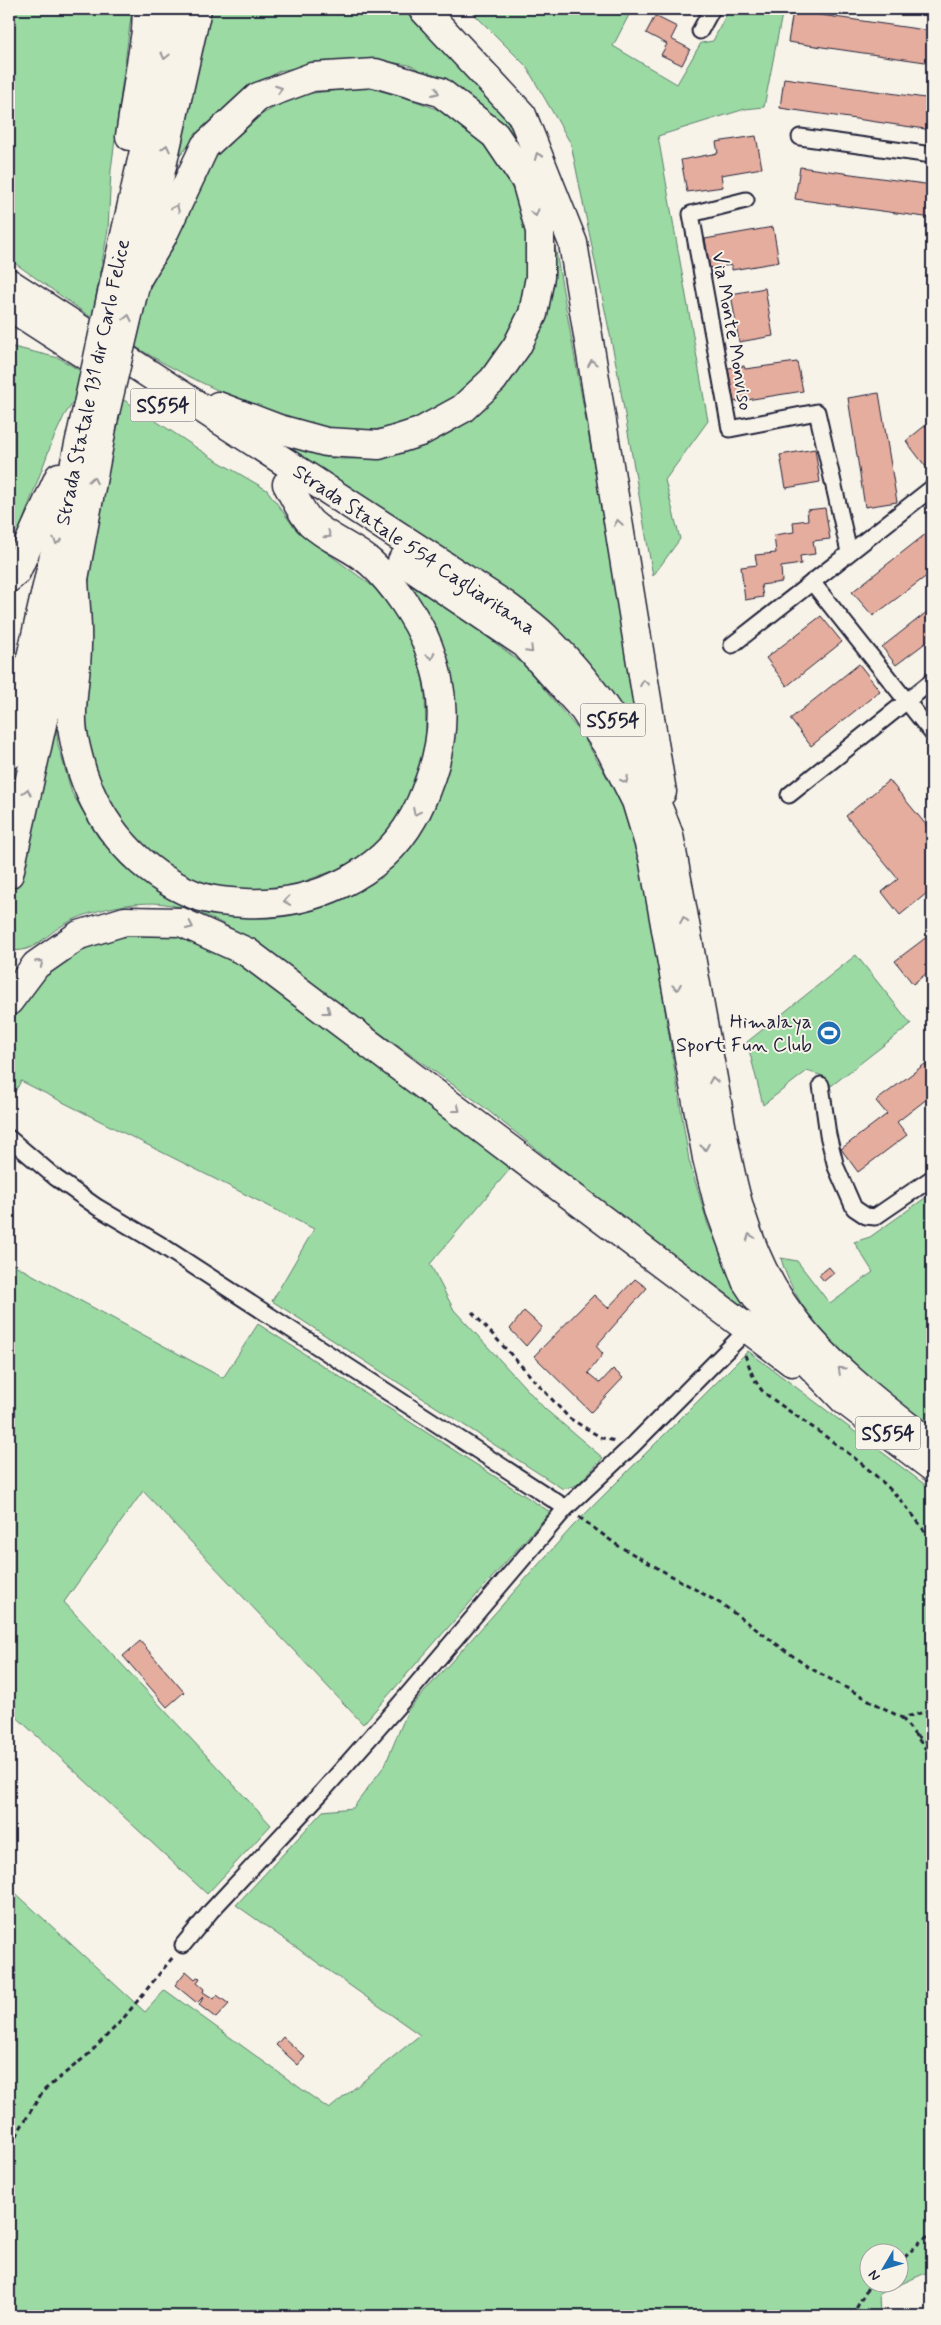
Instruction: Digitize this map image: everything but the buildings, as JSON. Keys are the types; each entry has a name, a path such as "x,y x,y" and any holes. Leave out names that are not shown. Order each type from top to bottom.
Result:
{"highway":[{"path":"128,220 124,177 146,31 147,9"},
{"name":"Strada Statale 131 dir Carlo Felice","path":"125,283 128,220 176,9"},
{"name":"Strada Statale 131 dir Carlo Felice","path":"9,754 96,413 125,283 197,9"},
{"path":"423,9 522,116 572,243 669,835"},
{"path":"125,283 162,237 205,146 258,97 312,77 374,73 440,92 495,135 526,181 540,231 540,277 533,314 517,346 493,380 462,409 420,432 379,445 326,442 279,429 167,386"},
{"name":"Strada Statale 554 Cagliaritana","path":"9,283 497,599 543,635 603,703 627,742 650,786 669,835 734,1194 758,1259 782,1302 815,1345 877,1403 932,1445"},
{"name":"SS554","path":"9,306 287,484"},
{"path":"9,323 22,330 40,326"},
{"path":"9,578 16,572 49,502 96,413"},
{"name":"Strada Statale 131 dir Carlo Felice","path":"74,579 96,413"},
{"path":"74,579 77,644 71,723 82,770 94,801 115,836 133,855 161,876 195,895 223,902 268,904 304,898 337,887 366,870 393,844 413,819 435,764 442,727 441,701 437,675 428,645 406,605 370,563 311,523 287,484"},
{"name":"Strada Statale 554 Cagliaritana","path":"287,484 488,617 524,644 584,710 611,750 636,801 653,856 707,1158 720,1210 746,1282 783,1338 844,1400 932,1467"},
{"path":"9,874 74,579"},
{"path":"9,1001 36,965 79,935 125,921 181,922 247,952 420,1081 744,1334 844,1400"}],"street":[{"path":"700,31 712,9"},
{"path":"800,137 932,156"},
{"name":"Via Monte Monviso","path":"746,200 691,214 730,429 817,412 849,552"},
{"path":"732,645 932,488"},
{"path":"812,582 932,733"},
{"path":"789,795 932,681"},
{"path":"821,1084 828,1135 836,1167 854,1208 866,1216 875,1217 932,1178"},
{"path":"9,1138 56,1178 97,1207 161,1245 566,1508"},
{"path":"183,1945 210,1911 322,1792 398,1706 566,1508 633,1445 744,1334"}],"path":[{"path":"472,1312 569,1418 602,1438 633,1445"},
{"path":"744,1334 746,1359 754,1379 763,1392 882,1480 923,1526 932,1544"},
{"path":"566,1508 617,1545 723,1605 808,1667 902,1718 932,1757"},
{"path":"902,1718 932,1710"},
{"path":"916,1736 932,1743"},
{"path":"9,2153 21,2127 43,2092 90,2054 122,2020 183,1945"},
{"path":"908,2254 922,2240 932,2234"},
{"path":"852,2316 865,2292"}],"green space":[{"path":"9,9 132,9 111,170 108,230 92,318 9,259"},
{"path":"207,9 402,9 503,113 521,147 459,89 409,65 370,59 327,62 279,71 233,101 198,133 172,166"},
{"path":"469,9 632,9 613,46 677,84 701,43 713,41 729,9 783,9 764,107 745,109 658,136 708,421 665,480 680,539 653,576 617,369 571,144 526,66"},
{"path":"366,87 429,106 463,124 474,133 500,168 518,202 527,237 528,272 521,306 507,339 487,369 461,394 430,415 418,420 372,430 325,431 302,426 219,391 167,365 133,345 140,303 200,182 221,149 247,123 296,95"},
{"path":"555,246 642,736 583,659 277,442 335,458 371,458 399,453 424,445 449,434 471,419 509,381 538,334 549,299"},
{"path":"9,346 59,358 82,372 78,395 64,416 52,442 16,539 9,550"},
{"path":"121,398 209,456 267,490 297,531 375,588 397,614 418,654 425,693 426,734 422,765 409,799 393,824 371,848 344,867 288,887 241,891 198,883 161,866 121,834 86,753 83,636 86,573"},
{"path":"397,577 462,618 522,663 581,733 620,799 641,860 689,1160 708,1225 745,1300 737,1309 476,1101 236,931 219,922 202,914 174,906 141,903 87,914 58,928 33,946 26,949 9,950 9,900 50,706 54,705 58,745 72,793 98,837 123,866 159,890 264,913 327,904 353,893 449,730"},
{"path":"125,926 208,940 386,1071 510,1169 430,1264 454,1310 545,1409 603,1458 577,1485 563,1489 272,1301 314,1229 21,1081 9,1102 9,1010 47,963"},
{"name":"Himalaya Sport Fun Club","path":"856,955 911,1024 831,1086 823,1076 807,1071 763,1105 747,1042"},
{"path":"932,1193 932,1432 864,1377 834,1348 806,1311 790,1283 781,1258 797,1261 830,1304 873,1272 854,1242 870,1237"},
{"path":"9,1262 223,1378 258,1324 550,1512 363,1724 143,1491 64,1602 271,1825 207,1894 9,1710"},
{"path":"748,1351 932,1490 932,2270 908,2281 908,2242 858,2242 858,2292 883,2292 879,2294 880,2316 9,2316 9,1887 145,2012 165,1990 329,2109 420,2035 236,1905 323,1811 353,1808 385,1765 408,1710 573,1526"}],"place":[{"name":"Himalaya Sport Fun Club","path":"829,1033"}]}
